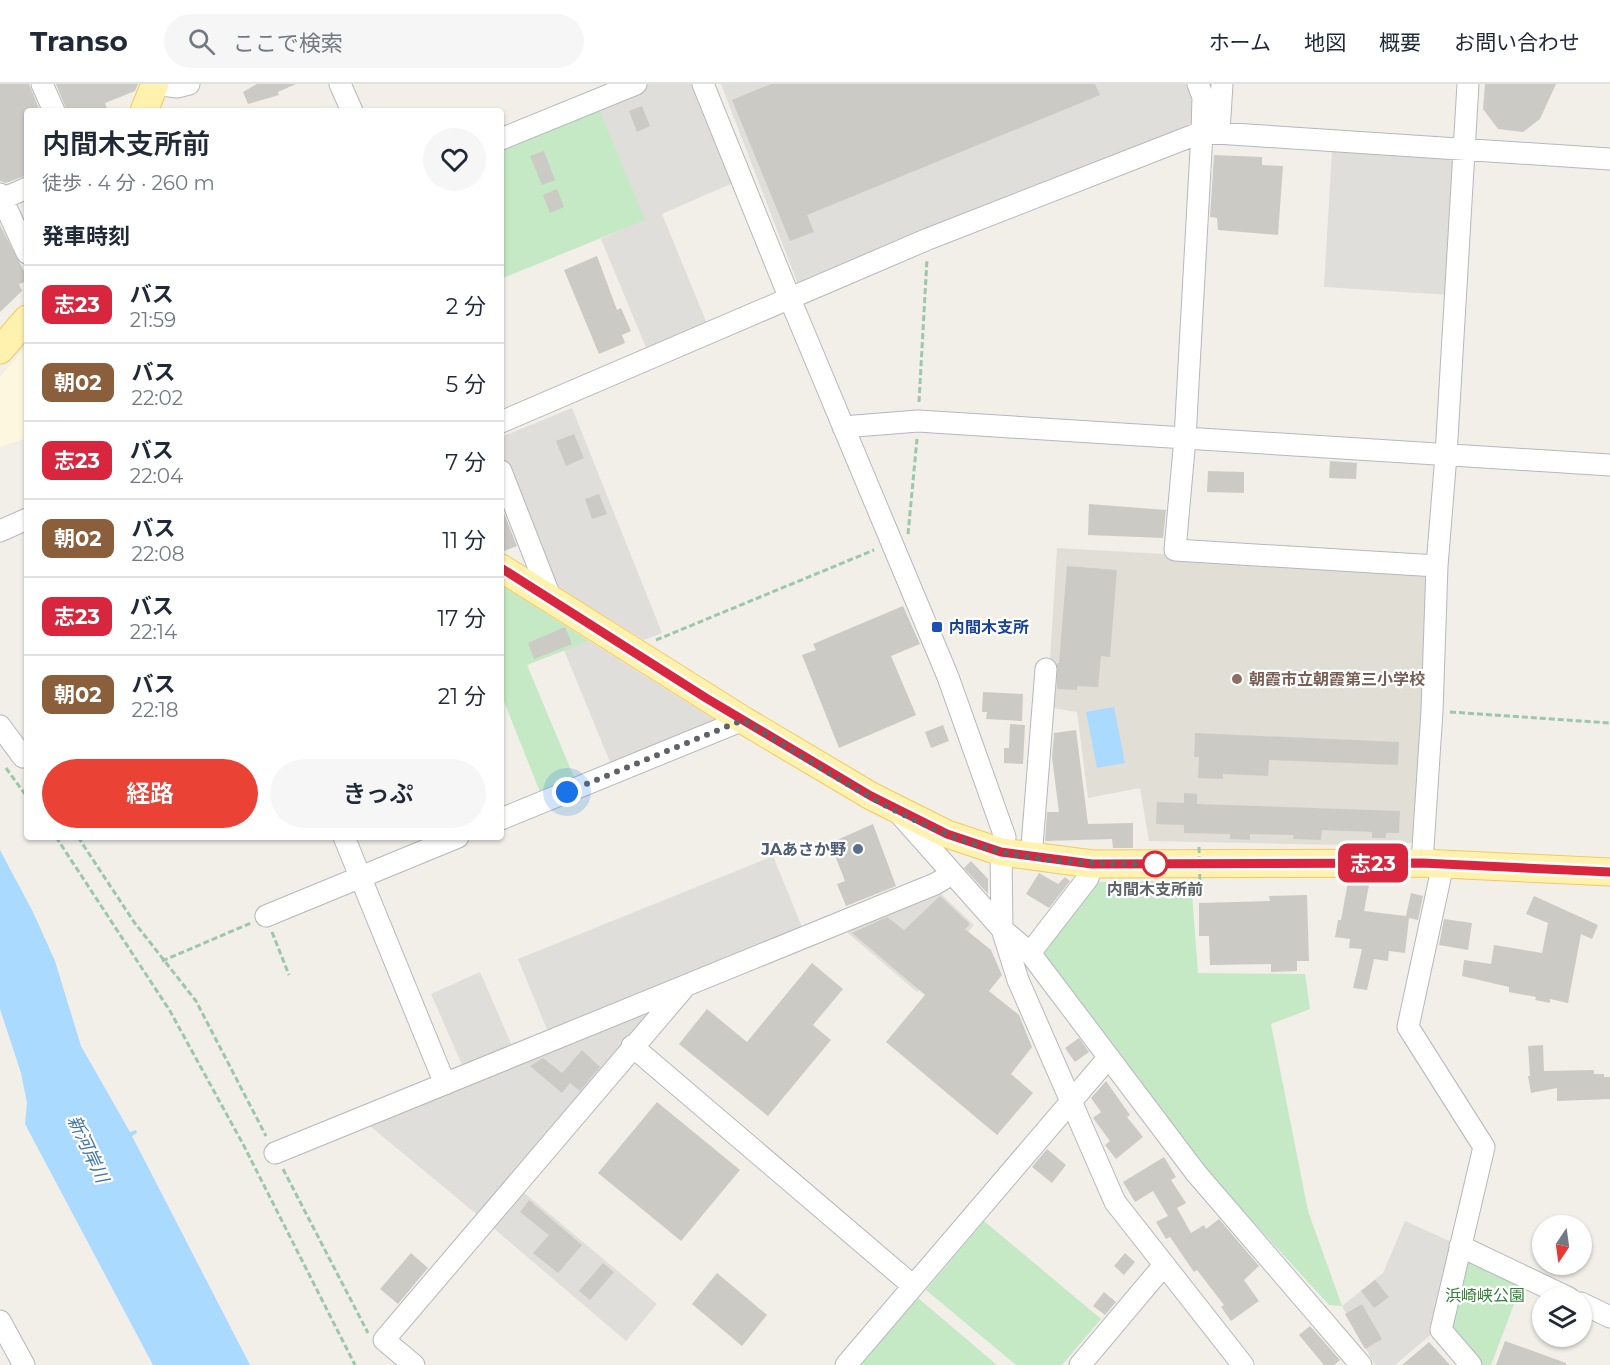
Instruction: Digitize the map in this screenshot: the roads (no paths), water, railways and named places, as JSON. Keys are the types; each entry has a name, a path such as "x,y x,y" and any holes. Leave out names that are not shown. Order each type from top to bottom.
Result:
{"main road":[{"path":"145,108 155,84"},
{"path":"0,350 24,322"},
{"path":"504,570 633,653 898,811 947,834 1001,852 1092,864 1432,863 1610,872"}],"street":[{"path":"42,84 53,108"},
{"path":"155,84 177,87 189,84"},
{"path":"340,84 351,108"},
{"path":"504,138 636,84"},
{"path":"703,84 948,677 990,794 1005,837 1001,852 1002,929 1018,980 1115,1202 1243,1365"},
{"path":"1198,84 1211,132"},
{"path":"1222,84 1211,132 1174,550 1437,566"},
{"path":"1468,84 1446,455 1437,566 1432,711 1432,863 1408,1027 1484,1147 1441,1330 1471,1365"},
{"path":"504,421 928,239 1211,132 1610,159"},
{"path":"24,189 1,196 24,246"},
{"path":"843,427 918,422 1610,465"},
{"path":"504,479 551,599"},
{"path":"0,531 24,520"},
{"path":"1028,857 1032,846 1047,669"},
{"path":"504,818 743,720"},
{"path":"0,726 23,757"},
{"path":"898,811 1002,929 1030,953 1196,1173 1361,1365"},
{"path":"345,840 445,1084"},
{"path":"266,916 451,840"},
{"path":"1030,953 1088,878 1092,864"},
{"path":"275,1153 935,884 952,874"},
{"path":"414,1365 384,1340 685,986"},
{"path":"632,1046 912,1285"},
{"path":"846,1365 1109,1057"},
{"path":"1460,1246 1546,1287"},
{"path":"1080,1365 1164,1265"},
{"path":"1592,1308 1610,1317"},
{"path":"0,1321 24,1365"}],"water":[{"path":"1114,707 1125,763 1097,768 1086,712"},
{"name":"新河岸川","path":"0,850 33,912 55,961 81,1046 130,1132 136,1130 137,1133 132,1136 250,1365 153,1365 25,1124 27,1103 21,1073 0,1009"}],"place":[{"name":"内間木支所","path":"937,627"},
{"name":"朝霞市立朝霞第三小学校","path":"1237,679"},
{"name":"JAあさか野","path":"858,849"},
{"name":"内間木支所前","path":"1155,864"}],"park label":[{"name":"浜崎峡公園","path":"1485,1295"}]}
